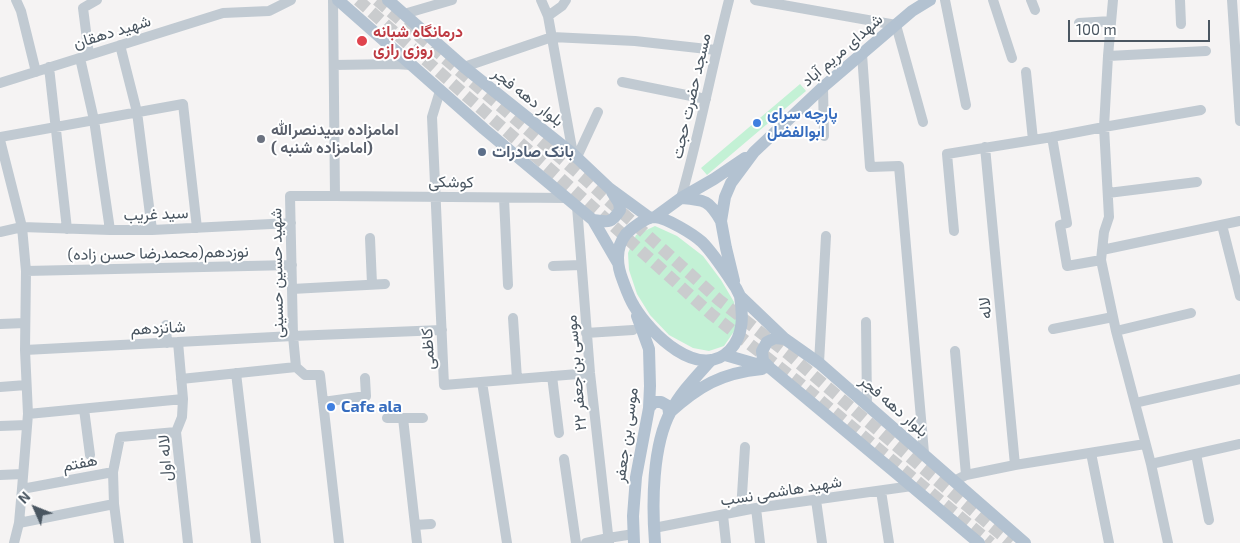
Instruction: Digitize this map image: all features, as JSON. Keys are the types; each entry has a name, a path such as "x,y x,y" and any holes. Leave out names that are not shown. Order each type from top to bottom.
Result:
{"main road":[{"path":"338,0 484,129 593,220 618,263"},
{"name":"بلوار دهه فجر","path":"388,0 464,67 575,155 609,188 653,218"},
{"name":"شهدای مریم آباد","path":"738,292 721,221 725,197 731,183 754,152 823,87 922,2"},
{"path":"653,218 678,226 702,243 738,292 742,310 741,331 735,345 719,359 697,360 680,352 658,336 633,305 622,280 618,263 618,252 623,238 639,223 653,218 754,152"},
{"path":"593,220 609,222 615,218 620,210 619,203 609,188"},
{"path":"681,198 699,199 708,203 721,221"},
{"name":"بلوار دهه فجر","path":"738,292 785,339 819,362 867,406 924,453 960,478 1026,543"},
{"name":"موسی بن جعفر","path":"633,305 649,349 650,386 636,476 633,516 634,539"},
{"path":"785,339 775,338 767,342 762,351 763,361 978,543"},
{"path":"725,355 770,368"},
{"path":"655,543 653,494 658,452 664,428 680,396 711,360"},
{"path":"670,413 688,396 707,384 748,370 770,368"},
{"path":"648,408 654,402 661,402 668,406 670,413"}],"street":[{"path":"16,0 21,11 36,72"},
{"path":"97,0 83,8 85,56 110,230"},
{"name":"شهید دهقان","path":"0,83 223,13 269,11 291,0"},
{"path":"333,0 334,196"},
{"path":"404,14 452,0"},
{"path":"541,0 548,16 575,155"},
{"path":"548,16 562,6 566,0"},
{"name":"مسجد حضرت حجت","path":"681,198 728,0"},
{"path":"755,0 896,25 923,122"},
{"path":"944,0 966,105"},
{"path":"993,0 1012,58"},
{"path":"1031,0 1035,10"},
{"path":"1113,0 1104,127 1109,217 1104,232 1101,255 1116,330 1151,464 1168,543"},
{"path":"1180,0 1181,24"},
{"path":"1232,0 1240,121"},
{"path":"1079,23 1111,21"},
{"path":"464,67 552,37 635,41 716,50"},
{"path":"120,45 136,112 152,230"},
{"path":"1108,56 1206,51"},
{"path":"862,54 870,167 898,166 924,453"},
{"path":"334,65 411,65"},
{"path":"49,67 66,228"},
{"path":"1026,72 1033,140"},
{"path":"622,82 706,99"},
{"path":"823,87 824,136"},
{"name":"کاظمی","path":"440,91 432,116 444,385 590,373"},
{"path":"14,543 19,523 27,420 24,350 26,271 22,227 3,166 0,138 183,104 197,228"},
{"path":"954,231 947,154 1052,138 1202,110"},
{"path":"575,155 598,112"},
{"path":"1052,138 1067,223 1060,225 1067,266 1101,255 1240,221"},
{"name":"لاله","path":"985,147 1015,465"},
{"path":"1108,193 1197,182"},
{"name":"شهید حسین حسینی","path":"296,367 293,336 290,196 334,196"},
{"name":"کوشکی","path":"334,196 504,198 572,202"},
{"path":"504,198 508,285"},
{"name":"موسی بن جعفر ۲۲","path":"572,202 581,265 586,333 608,540"},
{"name":"سید غریب","path":"0,232 22,227 152,230 291,224"},
{"path":"1222,225 1240,296"},
{"path":"819,362 826,236"},
{"path":"370,238 372,284"},
{"name":"نوزدهم(محمدرضا حسن زاده)","path":"26,271 292,265"},
{"path":"553,266 581,265"},
{"path":"292,289 385,284"},
{"path":"1116,330 1191,313"},
{"path":"1053,329 1113,317"},
{"path":"513,318 517,379"},
{"path":"866,322 867,406"},
{"path":"0,324 25,323"},
{"path":"166,325 167,343"},
{"name":"شانزدهم","path":"24,350 442,330"},
{"path":"586,333 633,330"},
{"name":"لاله اول","path":"178,342 183,399 182,417 176,432 188,543"},
{"path":"955,352 960,478 1015,465 1146,444"},
{"path":"181,379 296,367 305,375 320,375 339,543"},
{"path":"236,373 256,543"},
{"path":"552,376 559,433"},
{"path":"323,402 366,396 365,378"},
{"path":"1135,403 1240,379"},
{"path":"482,382 507,543"},
{"path":"0,387 26,385"},
{"path":"0,426 84,409 183,399"},
{"path":"84,409 90,455"},
{"path":"387,418 423,418"},
{"path":"403,418 417,543"},
{"name":"هفتم","path":"22,489 113,472 120,437 176,432"},
{"path":"1151,464 1240,444"},
{"path":"742,511 745,447"},
{"path":"1091,453 1109,543"},
{"path":"1196,454 1210,520"},
{"path":"564,459 576,543"},
{"path":"113,472 114,504 119,543"},
{"path":"0,475 23,474"},
{"name":"شهید هاشمی نسب","path":"654,528 756,508 912,486"},
{"path":"881,491 889,543"},
{"path":"816,500 822,543"},
{"path":"19,523 114,504"},
{"path":"756,508 760,543"},
{"path":"723,515 726,543"},
{"path":"415,525 431,524"},
{"path":"586,543 634,539"}],"green space":[{"path":"800,84 806,91 707,175 701,168"},
{"path":"655,226 677,236 703,256 721,280 734,302 737,327 724,346 709,351 693,348 669,335 650,315 637,294 629,270 628,253 636,235"}],"tunnel":[{"path":"358,0 711,314 797,381 991,543"},
{"path":"377,0 586,180 719,300 787,353 1011,543"}],"place":[{"name":"درمانگاه شبانه روزی رازی","path":"362,41"},
{"name":"پارچه سرای ابوالفضل","path":"757,123"},
{"name":"امامزاده سیدنصرالله ( امامزاده شنبه)","path":"261,139"},
{"name":"بانک صادرات","path":"482,152"},
{"name":"Cafe ala","path":"331,407"}]}
